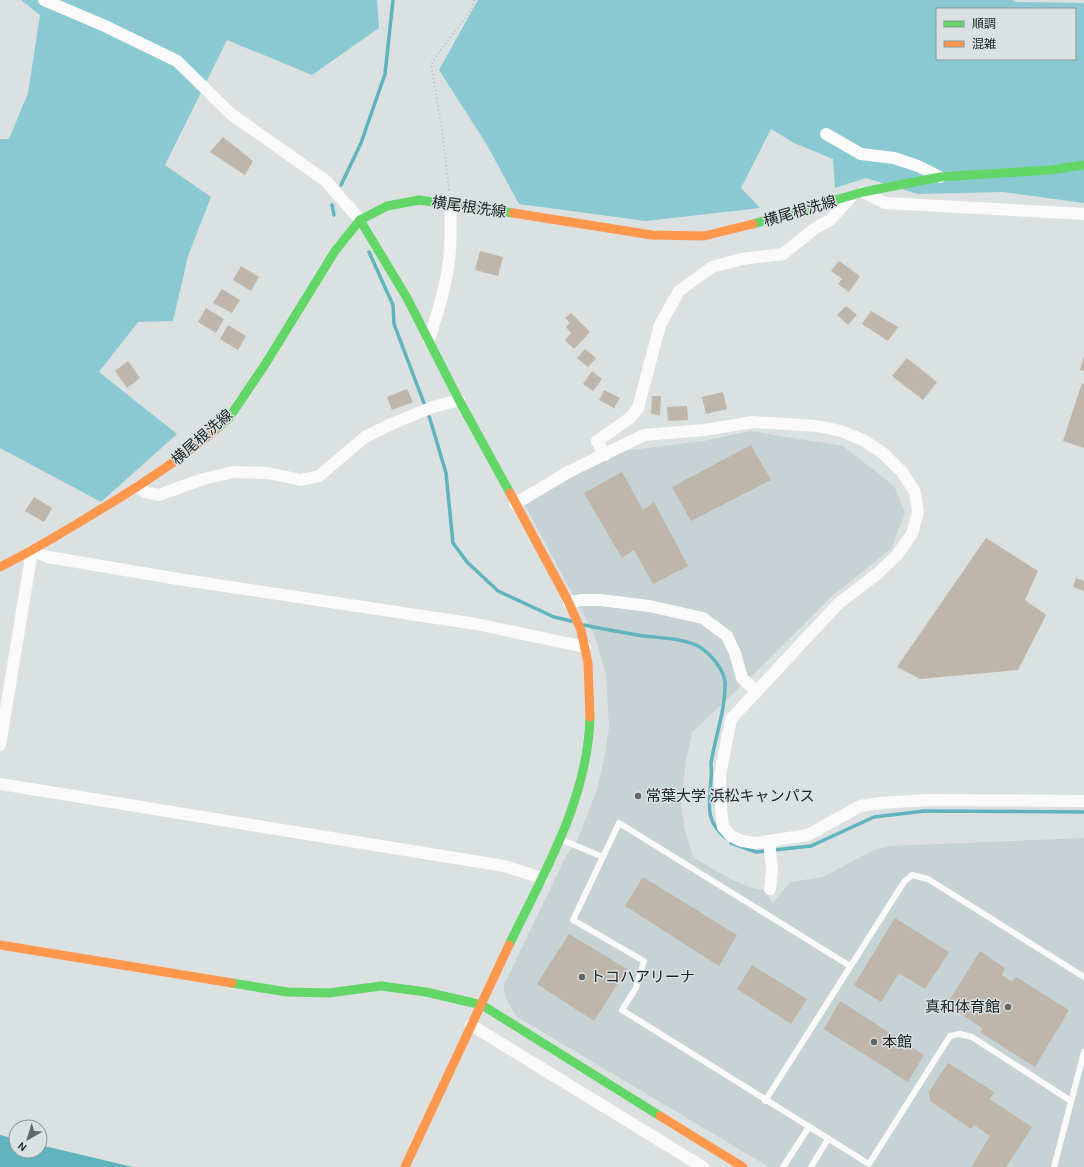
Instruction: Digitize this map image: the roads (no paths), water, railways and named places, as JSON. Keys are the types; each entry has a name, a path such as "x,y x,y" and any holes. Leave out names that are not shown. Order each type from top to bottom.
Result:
{"street":[{"path":"44,0 105,26 176,61 231,114 326,181 360,220 407,298 459,400 569,604 581,630 589,663 591,729 580,790 542,878 405,1167"},
{"path":"826,134 861,154 894,158 918,166 940,177"},
{"name":"横尾根洗線","path":"0,567 32,551 138,487 190,451 229,418 266,363 335,251 360,220 387,206 419,200 451,203 652,235 704,236 747,226 851,197 863,192 940,177 1050,170 1084,165"},
{"path":"863,192 885,203 1084,214"},
{"path":"605,455 596,441 630,418 638,408 660,325 679,291 712,267 742,259 784,254 814,230 830,220 851,197"},
{"path":"429,340 439,309 447,271 450,249 451,203"},
{"path":"138,487 145,492 159,495 203,479 234,472 268,473 301,480 319,476 365,437 396,422 433,407 459,400"},
{"path":"515,504 568,472 644,435 704,430 753,422 817,426 841,431 863,440 876,449 902,472 915,492 918,512 912,534 897,555 877,574 838,604 731,719 720,775 720,797 723,827 731,836 742,841 769,844 808,835 860,806 880,803 927,800 1084,801"},
{"path":"0,746 32,551 48,557 186,580 476,624 585,647"},
{"path":"569,604 580,600 601,600 649,606 703,618 727,636 735,653 742,678 757,692"},
{"path":"0,784 481,862 504,866 542,878"},
{"path":"769,844 772,869 770,889"},
{"path":"0,945 287,992 329,993 381,986 426,992 482,1005 743,1167"},
{"path":"471,1025 704,1167"}],"lane":[{"path":"850,966 619,823 573,920 644,961 636,988 622,1010 869,1164 950,1036 960,1034 972,1037 1072,1101"},
{"path":"560,839 603,857"},
{"path":"766,1101 904,882 912,874 928,878 1084,977"},
{"path":"1054,1167 1084,1052"},
{"path":"784,1167 809,1127"},
{"path":"810,1167 828,1139"}],"waterway":[{"path":"341,185 361,143 385,74 393,0"},
{"path":"332,205 334,215"},
{"path":"369,252 393,305 394,324 430,419 446,473 453,543 467,562 498,591 554,617 571,621"},
{"path":"584,625 636,635 692,643 707,652 719,666 724,677 725,692 711,763 709,803 711,818 714,825 727,839"},
{"path":"731,843 756,852 811,846 874,817 924,811 1084,812"}],"place":[{"name":"常葉大学 浜松キャンパス","path":"638,796"},
{"name":"トコハアリーナ","path":"582,977"},
{"name":"真和体育館","path":"1008,1007"},
{"name":"本館","path":"874,1042"}]}
